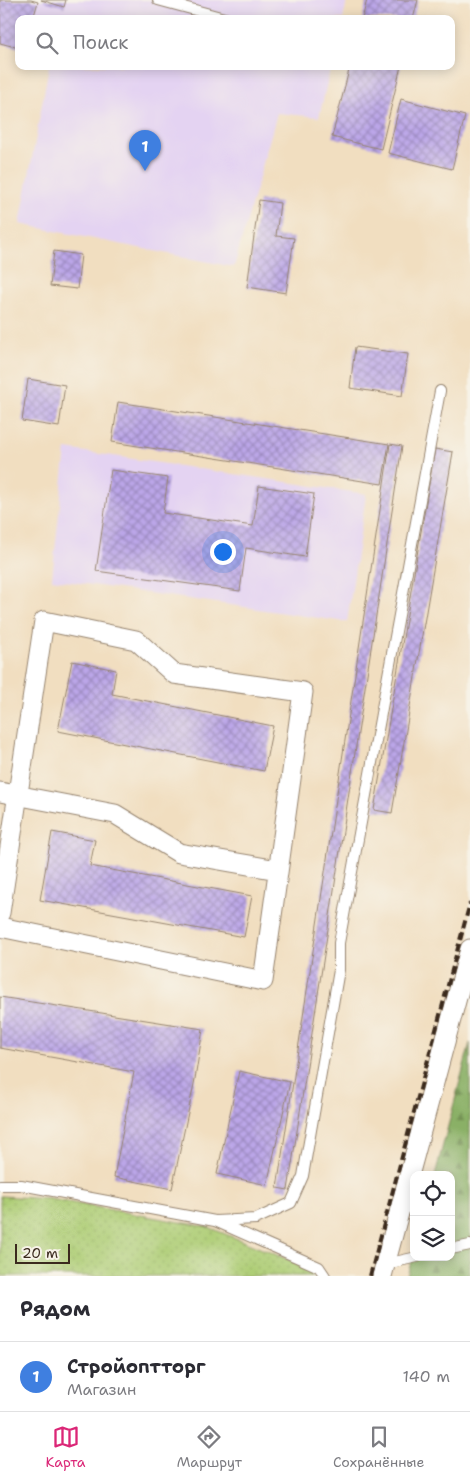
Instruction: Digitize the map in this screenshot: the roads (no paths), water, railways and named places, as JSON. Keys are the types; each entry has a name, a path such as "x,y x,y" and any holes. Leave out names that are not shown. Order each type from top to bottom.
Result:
{"street":[{"path":"0,913 9,794 44,621 136,640 174,674 303,692 263,981 0,927"},
{"path":"9,794 115,814 179,853 278,870"},
{"path":"384,1270 470,949"}],"lane":[{"path":"158,0 213,15"},
{"path":"0,1185 21,1185 215,1221 256,1220 291,1203 303,1176 339,970 339,944 440,392"},
{"path":"215,1221 319,1267 325,1276"},
{"path":"455,1249 470,1245"},
{"path":"384,1270 410,1260"}],"railway":[{"path":"370,1276 470,903"}],"place":[{"name":"Стройоптторг","path":"145,171"}]}
